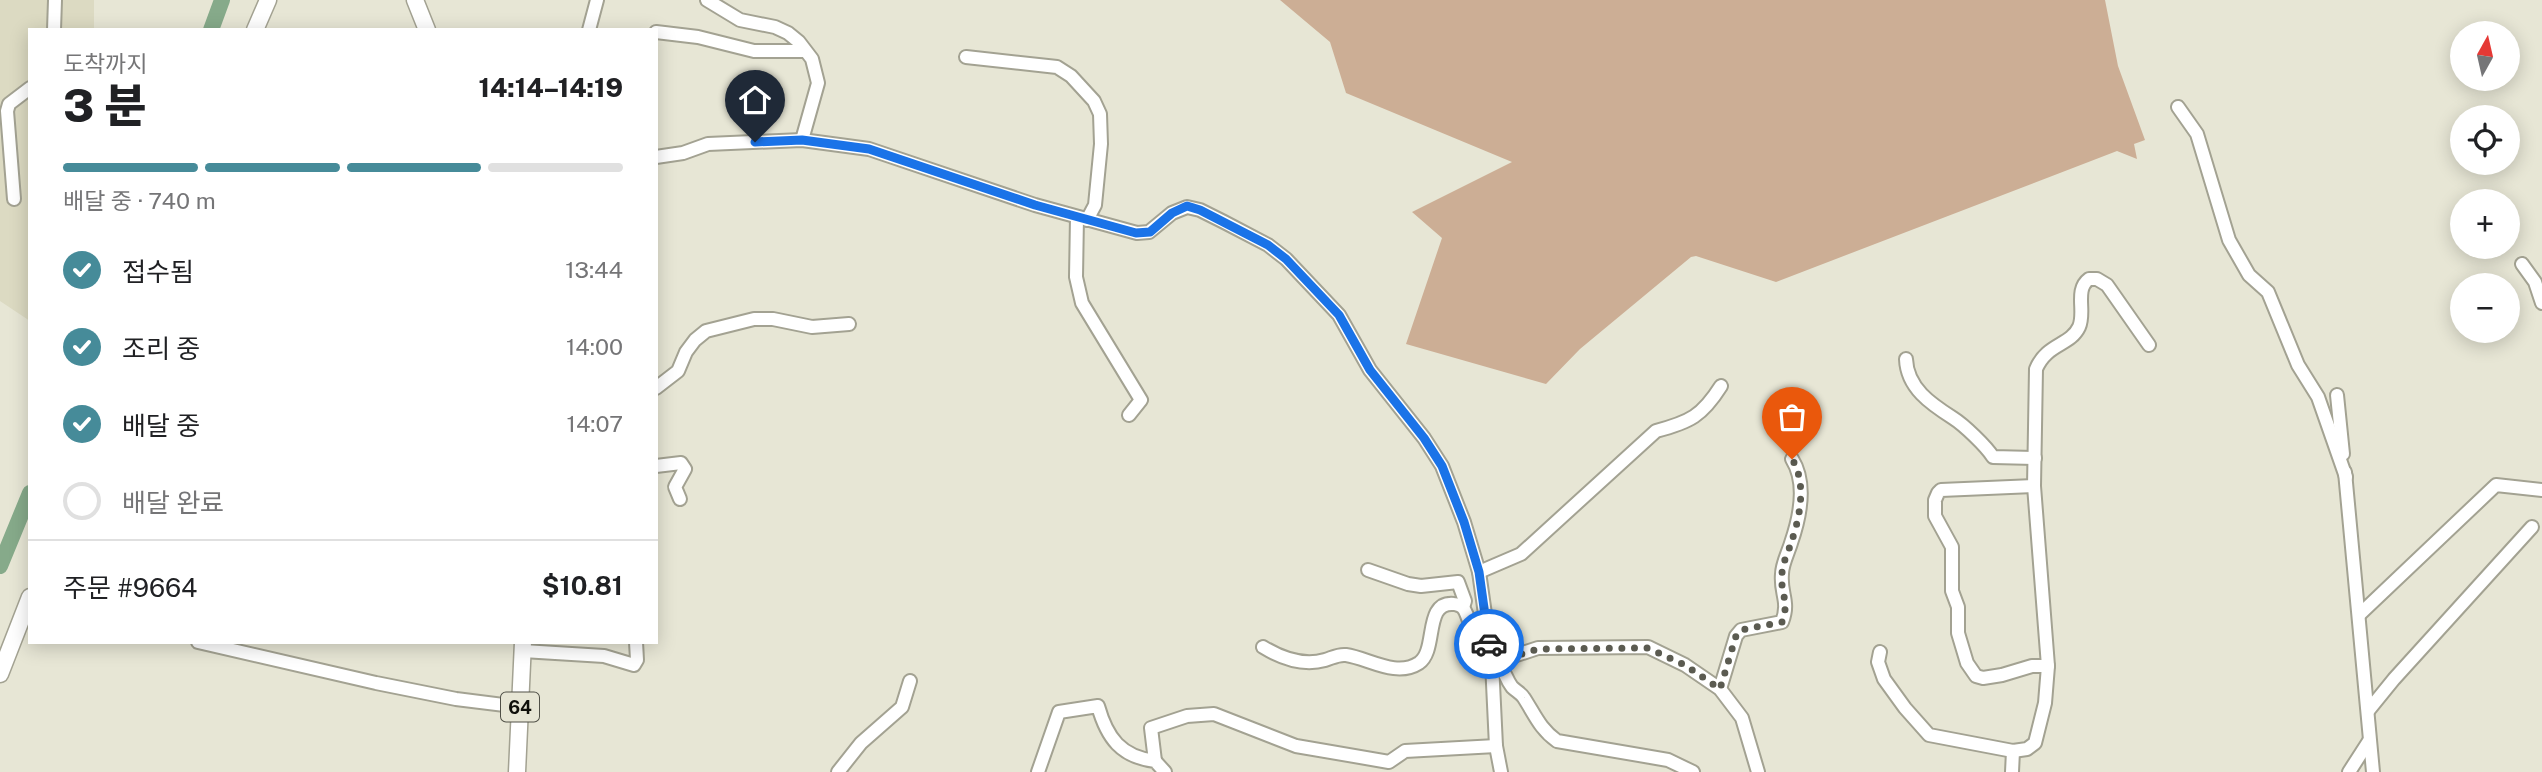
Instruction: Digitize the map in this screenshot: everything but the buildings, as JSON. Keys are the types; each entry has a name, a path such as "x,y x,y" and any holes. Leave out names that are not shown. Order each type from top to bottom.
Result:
{"main road":[{"path":"256,28 268,0"},
{"path":"415,0 425,28"},
{"path":"0,674 28,605"},
{"name":"64","path":"517,772 523,647"}],"street":[{"path":"54,28 55,0"},
{"path":"590,28 597,0"},
{"path":"707,0 740,20 775,27 788,33 812,59 818,83 802,140"},
{"path":"658,32 698,37 754,51 804,51"},
{"path":"966,57 1057,67 1071,76 1094,101 1100,114 1100,154 1095,205 1082,219 1076,277 1082,303 1141,400 1129,415"},
{"path":"14,199 6,111 9,104 28,90"},
{"path":"2178,107 2197,134 2229,240 2249,275 2268,292 2298,365 2318,397 2346,477"},
{"path":"658,157 683,153 708,144 802,140 869,149 1082,219 1136,233 1150,232 1172,213 1187,206 1268,245 1286,259 1339,315 1370,370 1424,438 1442,466 1464,522 1479,572 1491,658 1496,747 1501,772"},
{"path":"2522,264 2535,282 2542,303"},
{"path":"1880,652 1878,662 1884,679 1929,735 2013,751 2027,750 2035,743 2045,703 2048,666 2034,486 2036,369 2041,356 2075,333 2081,324 2082,291 2089,279 2097,279 2108,285 2149,345"},
{"path":"658,386 678,371 686,352 706,331 754,319 773,319 812,327 849,324"},
{"path":"1906,359 1910,376 1930,405 1956,419 1985,445 1993,457 2035,458"},
{"path":"1479,572 1521,554 1656,431 1681,424 1708,407 1721,386"},
{"path":"2337,395 2374,772"},
{"path":"1720,689 1736,636 1741,630 1782,622 1786,612 1787,599 1782,587 1782,572 1798,522 1801,485 1798,469 1792,459"},
{"path":"658,466 681,463 685,469 676,487 680,499"},
{"path":"2359,615 2496,485 2542,490"},
{"path":"2034,486 1941,491 1935,500 1934,508 1938,525 1952,547 1952,591 1958,607 1958,633 1963,652 1976,676 2002,676 2032,666 2048,666"},
{"path":"2368,711 2532,527"},
{"path":"1368,570 1421,586 1458,582 1465,601 1463,607"},
{"path":"1263,647 1291,660 1317,662 1344,655 1388,668 1411,667 1422,659 1429,647 1432,623 1437,611 1444,605 1456,604 1463,607 1478,640 1491,658 1503,668 1512,687 1523,695 1544,732 1557,741 1572,746 1636,753 1668,760 1693,772"},
{"path":"207,644 456,699 520,707"},
{"path":"523,647 604,656 634,664 637,660 636,644"},
{"path":"1491,658 1538,649 1648,648 1685,665 1720,689 1742,718 1758,772"},
{"path":"838,772 861,743 902,707 910,681"},
{"path":"1038,772 1059,712 1098,706 1103,725 1124,752 1138,759 1155,761"},
{"path":"1165,772 1155,761 1152,728 1187,716 1214,714 1296,746 1389,762 1405,751 1496,747"},
{"path":"2349,772 2369,741"},
{"path":"2012,772 2013,751"}],"shaded area":[{"path":"0,0 94,0 94,28 28,28 28,320 0,301"},
{"path":"1280,0 2105,0 2118,66 2145,140 2134,144 2137,159 2117,151 1776,282 1696,256 1691,257 1580,349 1546,384 1406,344 1442,238 1412,212 1512,162 1346,93 1330,42"}],"waterway":[{"path":"212,28 222,0"},
{"path":"0,566 28,498"}],"way so far":[{"path":"1489,644 1492,663 1538,649 1648,648 1685,665 1720,689 1736,636 1741,630 1782,622 1786,612 1787,599 1782,587 1782,572 1798,522 1801,485 1798,469 1792,459"}],"route":[{"path":"755,142 802,140 869,149 1035,205 1136,233 1150,232 1172,213 1187,206 1268,245 1286,259 1339,315 1370,370 1424,438 1442,466 1464,522 1479,572 1489,644"}]}
